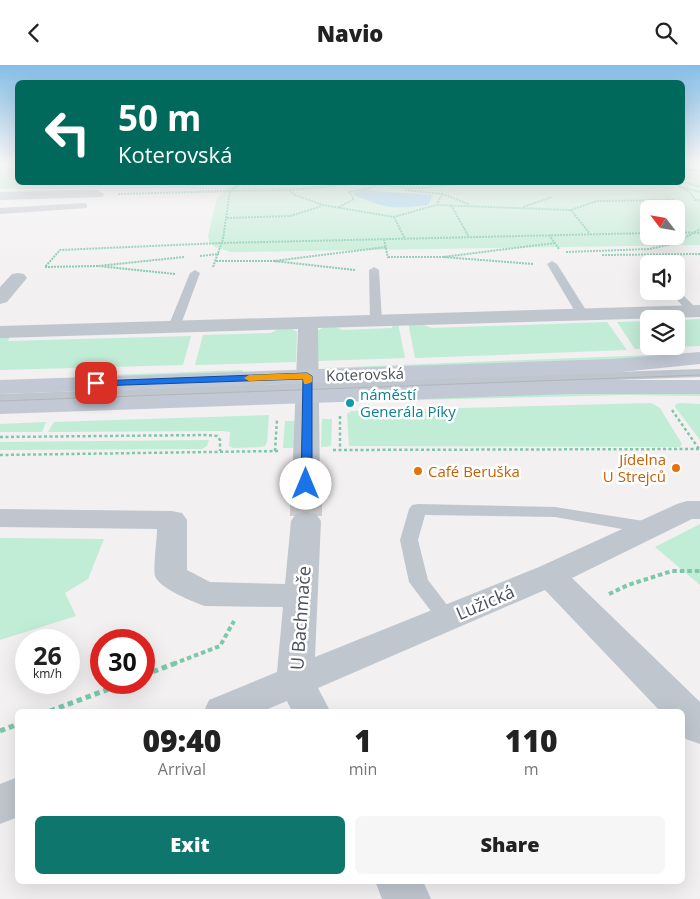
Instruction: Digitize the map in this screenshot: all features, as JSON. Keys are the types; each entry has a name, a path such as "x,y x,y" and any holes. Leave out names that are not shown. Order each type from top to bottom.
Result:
{"street":[{"path":"0,298 18,277"},
{"path":"0,332 696,311"},
{"path":"306,484 308,323"},
{"name":"Koterovská","path":"0,407 612,366 700,358"},
{"name":"Koterovská","path":"0,387 700,387"},
{"name":"Lužická","path":"234,709 303,696 446,618 550,575 687,510 700,510"},
{"path":"0,518 172,520 171,576 205,595 301,596"},
{"name":"U Bachmače","path":"303,696 301,596 306,521"},
{"path":"550,575 682,709"},
{"path":"685,712 700,727"},
{"path":"0,804 15,798"},
{"path":"400,884 407,899"}],"lane":[{"path":"50,207 54,202"},
{"path":"68,207 71,202"},
{"path":"0,211 26,211 50,207 68,207 82,210 89,202"},
{"path":"552,264 583,315"},
{"path":"374,270 376,321"},
{"path":"174,327 195,273"},
{"path":"684,300 696,311"},
{"name":"Koterovská","path":"0,398 700,373"},
{"path":"446,618 419,582 409,540 418,509 555,512 650,528"}],"path":[{"path":"212,269 220,254 229,202"},
{"path":"314,202 394,217 436,205 571,210 594,202"},
{"path":"338,207 348,202"},
{"path":"463,202 472,205"},
{"path":"520,208 538,202"},
{"path":"227,218 290,216 323,205"},
{"path":"450,205 469,237"},
{"path":"571,210 590,234"},
{"path":"394,217 406,239"},
{"path":"549,235 560,252 639,249 677,243 700,229"},
{"path":"685,232 696,231 700,233"},
{"path":"220,254 98,266 45,267 60,250 221,243 640,233"},
{"path":"384,239 386,251"},
{"path":"443,257 555,243"},
{"path":"274,261 386,247"},
{"path":"602,255 700,254"},
{"path":"388,257 443,257 530,263"},
{"path":"216,261 274,261 352,270"},
{"path":"98,266 178,274"},
{"path":"669,406 700,449"},
{"path":"339,407 340,450"},
{"path":"275,451 277,418"},
{"path":"0,437 207,435 216,436 220,440 220,451"},
{"path":"0,455 307,450 700,449"},
{"path":"581,606 628,585 672,571 700,571"},
{"path":"155,671 220,646 250,595"},
{"path":"55,709 96,694"},
{"path":"0,731 15,725"}],"green space":[{"path":"216,202 640,202 640,245 685,245 685,202 700,202 700,245 231,252 215,247 209,242 208,235"},
{"path":"700,319 700,346 685,347 685,320"},
{"path":"640,321 640,349 635,349 617,322"},
{"path":"408,322 415,322 432,328 607,322 627,350 415,358"},
{"path":"392,323 398,323 405,358 318,361 317,331 330,324 342,330 392,328"},
{"path":"283,326 297,332 296,362 195,365 203,335 271,333"},
{"path":"11,334 8,341 191,336 183,365 0,370 0,337"},
{"path":"684,355 660,358 329,370 324,368"},
{"path":"243,370 242,375 78,381 80,376"},
{"path":"700,390 700,396 624,395 336,402 341,399"},
{"path":"651,403 660,408 682,444 680,447 349,446 347,414 352,411"},
{"path":"676,404 700,404 700,440 675,407"},
{"path":"269,415 267,442 265,446 261,447 233,448 229,446 230,432 222,431 48,432 54,422"},
{"path":"322,419 332,419 331,446 321,447"},
{"path":"285,421 296,421 294,448 283,448"},
{"path":"46,422 42,432 0,432 0,424"},
{"path":"209,440 207,446 202,449 0,450 0,442"},
{"path":"700,524 700,585 655,547"},
{"path":"0,538 104,539 88,579 65,593 76,616 35,629 15,629 15,635 0,640"}],"water":[{"path":"371,202 430,202 428,205 406,207 390,207"}],"tunnel":[{"path":"306,484 306,521"}],"tram line":[{"path":"0,401 700,375"}],"slow traffic":[{"path":"249,378 307,376 307,382"}],"place":[{"name":"náměstí Generála Píky","path":"350,403"},
{"name":"Jídelna U Strejců","path":"676,468"},
{"name":"Café Beruška","path":"418,471"}],"route":[{"path":"96,383 307,376 306,484"}]}
